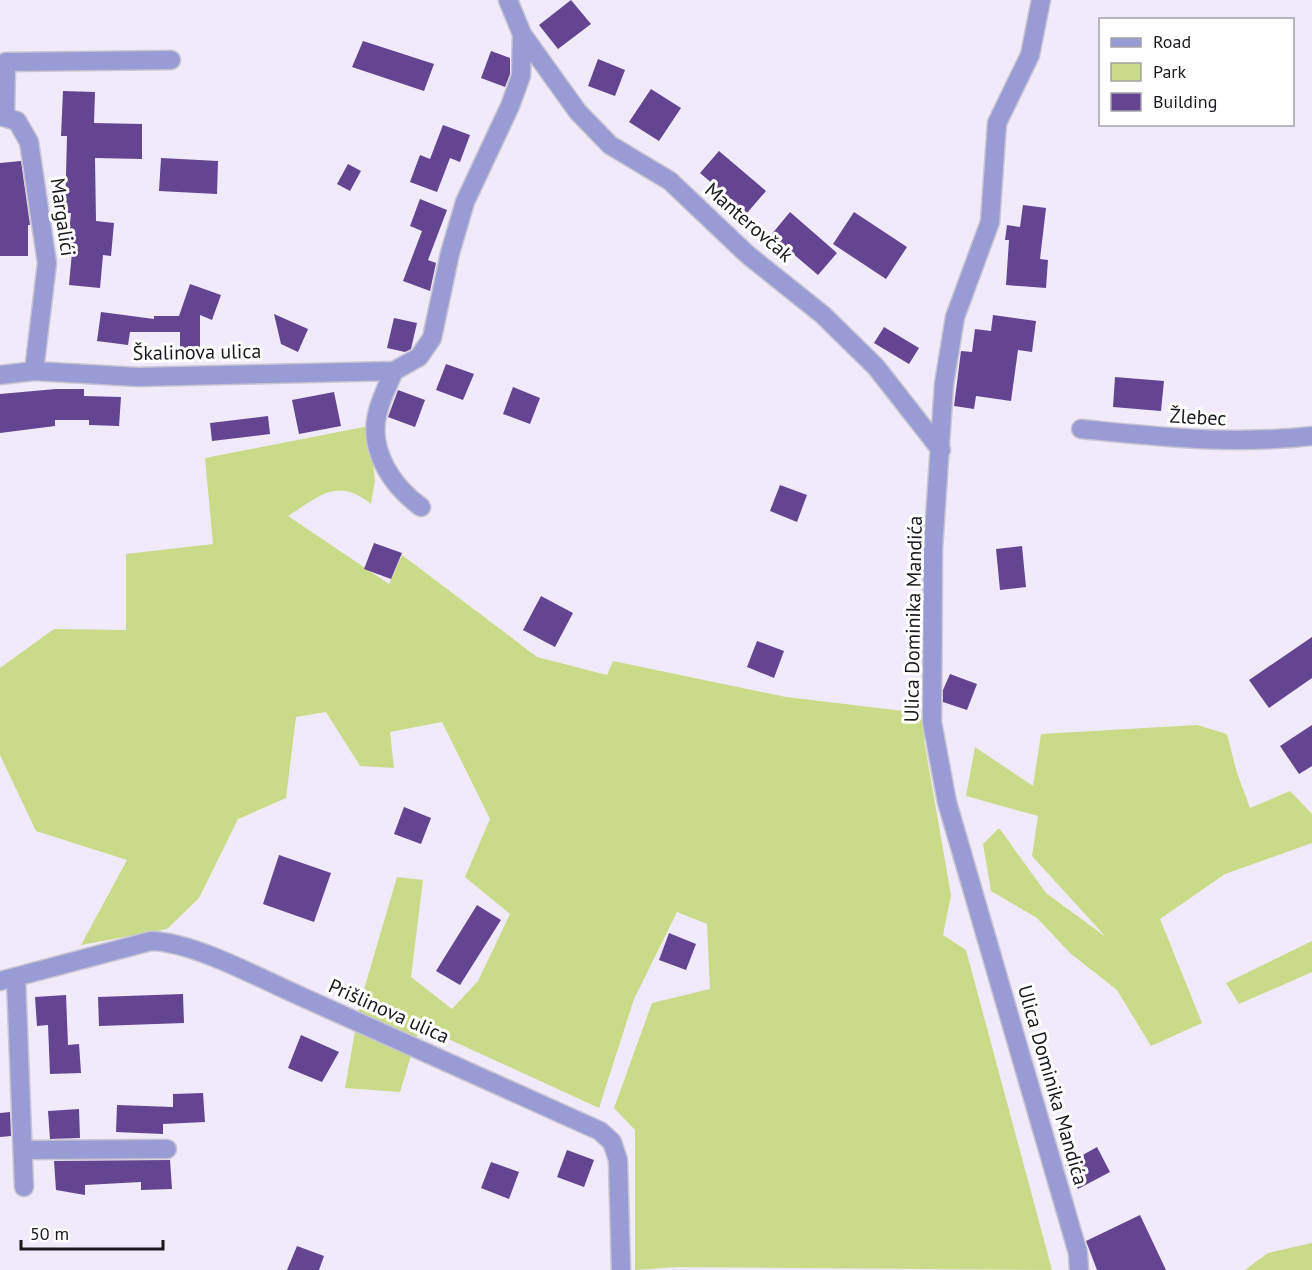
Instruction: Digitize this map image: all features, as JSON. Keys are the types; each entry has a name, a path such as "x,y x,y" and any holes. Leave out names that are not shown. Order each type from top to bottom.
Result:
{"street":[{"path":"508,0 522,34"},
{"name":"Ulica Dominika Mandića","path":"1041,0 1029,55 997,123 990,222 955,317 944,384 933,549 932,722 947,801 1078,1253 1079,1270"},
{"name":"Škalinova ulica","path":"0,375 34,371 138,377 394,371 419,357 432,338 450,253 465,202 510,106 521,76 522,34"},
{"name":"Manterovčak","path":"522,34 578,112 610,145 670,181 748,255 823,315 876,367 940,450"},
{"name":"Margalići","path":"34,371 47,283 46,243 29,142 17,121 2,116 6,62 171,60"},
{"path":"394,371 377,412 375,439 397,487 421,507"},
{"name":"Žlebec","path":"1081,429 1205,441 1261,441 1312,436"},
{"name":"Prišlinova ulica","path":"24,1187 24,1150 8,980 151,941 182,946 600,1131 612,1142 618,1160 621,1270"},
{"path":"24,1150 167,1149"}],"green space":[{"path":"369,426 375,481 371,504 348,492 329,492 288,516 389,584 402,555 537,657 607,675 613,661 786,697 937,715 924,740 951,895 943,935 966,950 1052,1270 677,1267 635,1270 635,1130 614,1108 652,1003 710,989 707,924 677,912 634,999 599,1108 420,1026 400,1092 345,1088 360,1003 397,877 423,880 411,977 452,1009 478,981 510,914 465,877 490,819 442,722 390,732 394,768 360,766 326,712 296,717 286,798 238,819 199,898 167,929 81,945 127,860 36,831 0,755 0,668 54,629 126,630 126,554 213,544 205,458"},
{"path":"1197,725 1227,734 1237,773 1250,808 1290,791 1312,814 1312,843 1225,874 1160,919 1202,1023 1151,1046 1117,990 1070,953 1037,918 991,891 983,844 999,828 1046,893 1106,937 1032,856 1038,816 966,796 975,747 1033,786 1041,734"},
{"path":"1312,941 1312,972 1239,1004 1226,983"},
{"path":"1312,1243 1312,1270 1245,1270 1268,1253"}],"building":[{"path":"571,0 591,24 558,49 539,25"},
{"path":"363,41 434,64 424,91 352,67"},
{"path":"491,51 510,58 510,74 505,87 481,78"},
{"path":"598,59 625,70 615,96 588,86"},
{"path":"651,89 681,108 659,141 629,122"},
{"path":"63,91 95,92 94,123 142,124 142,159 95,158 96,221 114,223 111,256 103,255 100,288 69,285 72,252 67,252 71,213 65,213 67,136 61,136"},
{"path":"443,125 470,135 460,162 450,158 437,192 410,182 420,155 430,159"},
{"path":"719,151 766,191 747,213 700,173"},
{"path":"161,158 218,161 217,194 159,191"},
{"path":"21,161 30,225 28,225 28,256 0,256 0,163"},
{"path":"348,164 361,171 350,191 337,184"},
{"path":"420,199 447,210 428,260 436,263 430,291 403,281 422,231 410,226"},
{"path":"1023,205 1046,208 1040,259 1048,260 1046,288 1006,285 1009,240 1005,240 1007,225 1020,227"},
{"path":"790,212 837,253 818,275 771,235"},
{"path":"854,212 907,247 886,279 833,244"},
{"path":"190,284 221,295 212,320 200,315 200,354 180,354 180,332 130,332 128,345 97,341 101,312 154,319 154,316 179,316"},
{"path":"274,314 308,329 298,352 281,344"},
{"path":"993,315 1036,321 1032,352 1018,350 1011,401 976,396 974,409 954,406 961,351 972,352 975,329 991,331"},
{"path":"394,318 417,323 411,349 405,352 387,348"},
{"path":"884,327 919,348 909,364 874,343"},
{"path":"446,364 474,374 463,400 436,390"},
{"path":"1115,377 1164,381 1161,411 1113,407"},
{"path":"513,387 540,398 530,424 503,414"},
{"path":"84,389 84,396 121,397 119,426 89,425 89,420 55,420 55,426 0,433 0,394"},
{"path":"398,390 425,400 415,427 388,417"},
{"path":"334,392 341,426 299,434 292,400"},
{"path":"268,416 270,434 212,441 210,423"},
{"path":"780,485 807,495 797,522 770,511"},
{"path":"374,543 402,553 391,579 364,569"},
{"path":"1022,546 1026,587 1000,590 996,549"},
{"path":"541,596 573,613 555,647 523,630"},
{"path":"1312,637 1312,678 1269,708 1249,680"},
{"path":"757,641 784,651 774,678 747,667"},
{"path":"950,674 977,684 967,710 943,702 943,690"},
{"path":"1312,725 1312,766 1299,774 1280,746"},
{"path":"404,807 431,818 421,844 394,834"},
{"path":"279,855 331,873 314,922 263,904"},
{"path":"477,905 501,920 460,985 436,971"},
{"path":"669,933 696,944 686,970 659,960"},
{"path":"183,994 184,1023 99,1026 98,997"},
{"path":"66,995 68,1045 79,1044 81,1073 50,1074 48,1025 37,1026 35,997"},
{"path":"301,1035 339,1052 322,1082 288,1068"},
{"path":"203,1093 205,1122 163,1124 163,1134 116,1132 117,1105 173,1107 173,1094"},
{"path":"79,1109 80,1138 50,1139 48,1111"},
{"path":"10,1112 11,1136 0,1137 0,1113"},
{"path":"1097,1147 1110,1172 1078,1189 1065,1165"},
{"path":"567,1150 594,1160 584,1187 557,1177"},
{"path":"170,1160 172,1189 141,1190 141,1182 85,1185 85,1195 56,1190 54,1161"},
{"path":"491,1162 519,1172 509,1199 481,1188"},
{"path":"1140,1215 1166,1270 1097,1270 1086,1241"},
{"path":"297,1246 324,1256 319,1270 287,1270"}]}
